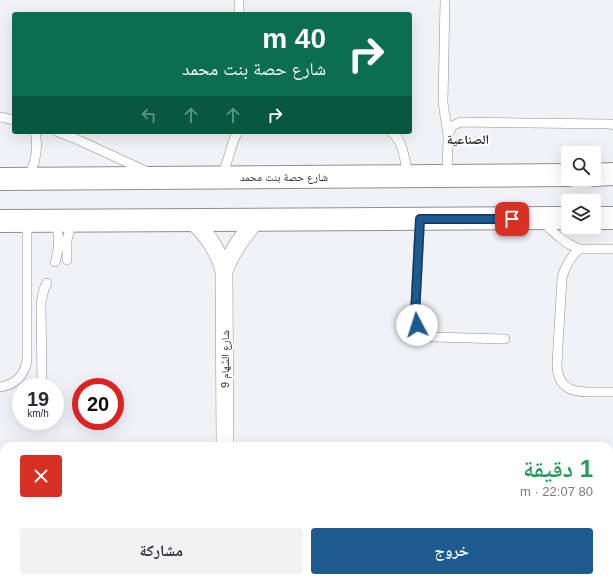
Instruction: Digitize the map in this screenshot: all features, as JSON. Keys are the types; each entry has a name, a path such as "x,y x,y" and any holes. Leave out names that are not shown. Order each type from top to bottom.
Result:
{"street":[{"path":"601,175 613,174"},
{"name":"شارع حصة بنت محمد","path":"0,179 561,175"},
{"path":"0,221 561,218"},
{"path":"601,218 613,218"},
{"name":"شارع السِّهام 9","path":"191,220 212,243 224,271 225,442"},
{"name":"شارع السِّهام 9","path":"224,271 228,260 241,238 257,220"}],"lane":[{"path":"238,12 239,0"},
{"path":"445,0 443,103 448,135 447,176"},
{"path":"0,117 12,120"},
{"path":"448,135 452,126 466,121 613,125"},
{"path":"28,179 33,168 35,157 35,134"},
{"path":"63,134 160,178"},
{"path":"222,178 237,134"},
{"path":"394,134 401,144 408,176"},
{"path":"542,218 550,229 559,237 579,249 613,249"},
{"path":"420,219 415,315 415,320 420,330 424,334 434,337 505,339"},
{"path":"0,387 15,382 20,377 26,366 27,360 27,221"},
{"path":"63,221 67,240 67,260"},
{"path":"55,262 60,245 59,233 63,221"},
{"path":"579,249 567,264 562,278 557,364 558,376 565,386 576,391 613,392"},
{"path":"42,378 41,303 47,283"}],"district":[{"name":"الصناعية","path":"468,139"}],"route":[{"path":"417,325 415,315 420,219 512,219"}]}
